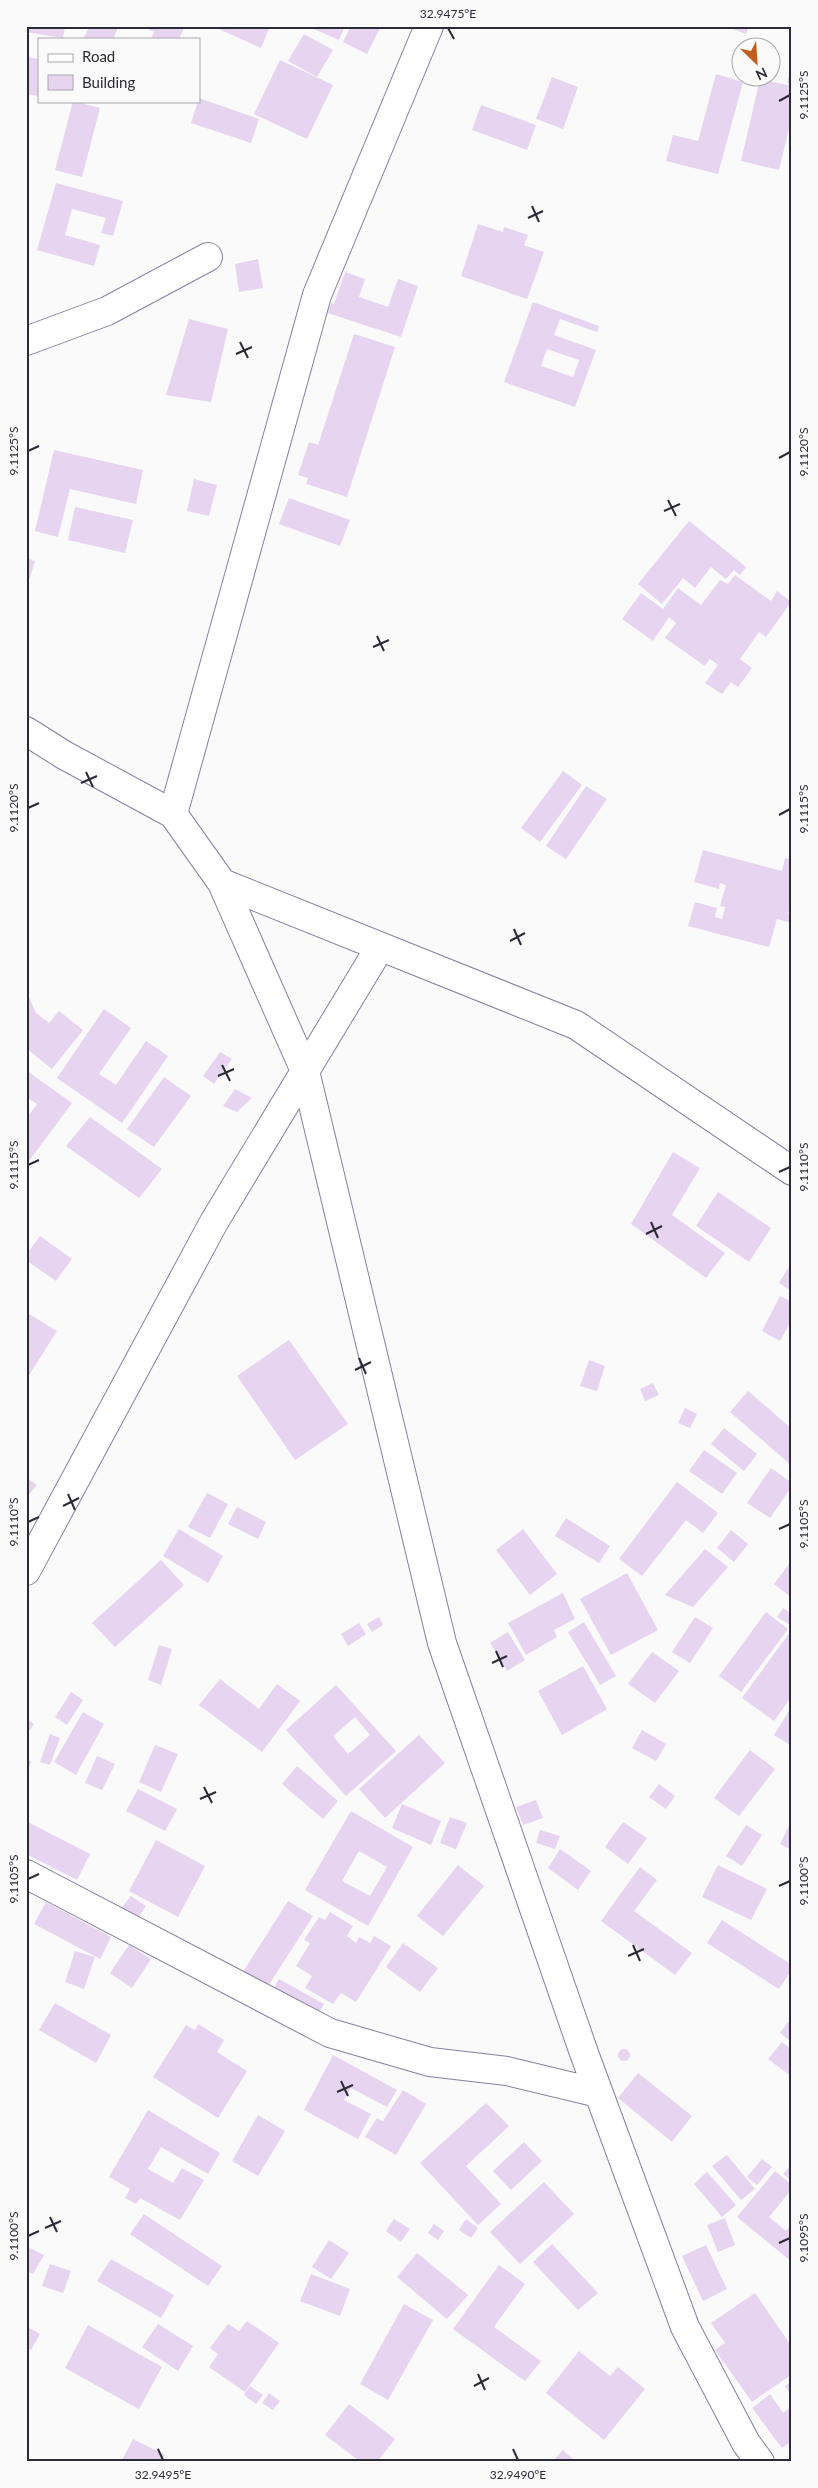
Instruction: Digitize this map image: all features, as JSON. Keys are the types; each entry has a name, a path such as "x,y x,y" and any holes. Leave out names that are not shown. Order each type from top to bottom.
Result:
{"street":[{"path":"173,814 317,295 429,26"},
{"path":"26,341 107,311 208,258"},
{"path":"26,731 64,755 173,814 222,883 305,1071 442,1643 598,2093 685,2327 746,2443 760,2462"},
{"path":"222,883 576,1025 792,1171"},
{"path":"26,1571 214,1222 380,947"},
{"path":"26,1874 330,2033 430,2062 507,2071 598,2093"}],"building":[{"path":"26,26 65,26 63,38 26,32"},
{"path":"90,26 119,26 113,38 84,38"},
{"path":"142,26 185,26 179,38 151,38 154,32"},
{"path":"212,26 270,26 261,48"},
{"path":"307,26 345,26 339,40"},
{"path":"351,26 381,26 367,54 343,42"},
{"path":"726,26 749,26 746,34"},
{"path":"304,34 333,50 317,77 288,61"},
{"path":"26,57 38,59 38,96 26,94"},
{"path":"280,60 333,85 307,139 254,114"},
{"path":"792,68 792,84 787,83"},
{"path":"716,74 730,78 730,88 741,88 718,174 666,161 673,135 698,141"},
{"path":"552,77 578,87 563,129 536,119"},
{"path":"780,83 792,86 792,116 779,170 741,161 758,88 780,88"},
{"path":"200,98 259,119 251,143 191,123"},
{"path":"73,102 100,108 82,177 55,170"},
{"path":"481,105 536,125 527,150 472,130"},
{"path":"56,183 123,201 113,236 101,233 106,218 72,209 65,235 100,245 94,266 37,250"},
{"path":"478,224 503,232 504,227 528,235 524,245 544,252 527,299 461,276"},
{"path":"258,259 263,288 239,292 235,264"},
{"path":"345,272 365,279 359,297 388,307 398,279 418,286 401,337 328,313 331,303 334,304"},
{"path":"533,302 599,326 597,332 560,319 554,335 596,350 575,407 504,382","holes":["547,349 579,360 573,377 541,366"]},
{"path":"189,319 228,329 211,402 166,395"},
{"path":"354,334 395,347 347,497 306,484 308,478 298,475 309,442 318,445"},
{"path":"54,450 143,470 136,504 70,489 58,537 35,531"},
{"path":"194,479 217,485 209,516 187,511"},
{"path":"289,498 350,520 340,546 279,524"},
{"path":"75,507 133,520 125,553 68,540"},
{"path":"689,521 746,567 740,575 734,570 726,579 711,567 695,588 683,578 662,604 638,584"},
{"path":"26,558 35,561 27,586 26,586"},
{"path":"735,575 771,601 777,591 791,602 766,637 759,632 740,659 752,668 738,687 731,682 722,694 705,683 718,665 710,659 705,666 665,638 676,623 669,617 653,641 622,619 641,593 663,609 678,588 701,605 720,580 728,584"},
{"path":"563,771 582,785 540,842 521,828"},
{"path":"586,786 607,799 566,859 546,846"},
{"path":"703,850 782,871 785,858 792,860 792,901 788,914 792,915 792,923 777,919 769,947 688,926 695,902 717,908 715,917 722,919 725,907 720,906 726,885 720,883 719,889 694,882"},
{"path":"26,991 36,1013 49,1023 59,1011 83,1030 52,1069 26,1048"},
{"path":"104,1009 131,1028 99,1074 116,1085 146,1041 168,1056 122,1123 57,1078"},
{"path":"220,1052 232,1059 214,1084 203,1076"},
{"path":"26,1070 72,1103 26,1165 26,1119 37,1104 26,1097"},
{"path":"164,1077 191,1096 154,1147 127,1129"},
{"path":"235,1089 252,1098 237,1112 223,1106"},
{"path":"90,1117 162,1169 139,1198 66,1146"},
{"path":"673,1152 700,1168 672,1215 725,1253 706,1278 631,1224"},
{"path":"718,1192 771,1228 749,1262 696,1226"},
{"path":"40,1236 72,1259 56,1281 26,1260 26,1255"},
{"path":"792,1262 792,1291 779,1283"},
{"path":"780,1296 792,1302 792,1319 780,1341 762,1331"},
{"path":"26,1312 57,1331 26,1380"},
{"path":"289,1340 348,1424 295,1460 237,1376"},
{"path":"589,1360 605,1366 597,1391 580,1386"},
{"path":"653,1383 659,1395 645,1401 640,1389"},
{"path":"748,1391 792,1429 792,1466 730,1412"},
{"path":"685,1408 697,1414 690,1428 678,1423"},
{"path":"724,1428 757,1454 744,1471 711,1444"},
{"path":"704,1450 737,1473 722,1494 689,1471"},
{"path":"771,1468 792,1483 792,1486 770,1518 747,1503"},
{"path":"26,1477 37,1485 26,1498"},
{"path":"677,1482 718,1513 703,1533 686,1520 642,1576 619,1559"},
{"path":"207,1493 228,1504 210,1538 188,1527"},
{"path":"237,1507 266,1522 258,1539 228,1524"},
{"path":"566,1518 610,1546 599,1563 555,1536"},
{"path":"179,1529 223,1556 208,1583 163,1556"},
{"path":"523,1529 557,1574 530,1595 496,1550"},
{"path":"731,1530 748,1544 734,1562 717,1548"},
{"path":"705,1549 728,1567 693,1607 665,1595"},
{"path":"161,1560 184,1585 115,1647 92,1623"},
{"path":"792,1560 792,1598 774,1584"},
{"path":"627,1573 658,1630 611,1655 580,1599"},
{"path":"563,1593 575,1619 554,1630 557,1637 526,1655 508,1623"},
{"path":"783,1608 792,1614 792,1626 777,1617"},
{"path":"766,1612 788,1629 741,1692 719,1676"},
{"path":"379,1617 383,1625 372,1632 367,1624"},
{"path":"695,1617 713,1628 690,1663 672,1652"},
{"path":"584,1622 616,1676 600,1685 568,1632"},
{"path":"359,1623 366,1634 348,1646 341,1634"},
{"path":"508,1632 525,1660 507,1671 490,1643"},
{"path":"790,1632 792,1633 792,1696 774,1721 742,1698"},
{"path":"159,1645 172,1649 161,1685 148,1680"},
{"path":"652,1652 679,1671 655,1703 628,1684"},
{"path":"583,1666 607,1709 562,1735 538,1691"},
{"path":"220,1679 259,1709 277,1684 300,1701 262,1752 199,1705"},
{"path":"336,1685 396,1751 346,1796 286,1730","holes":["355,1717 370,1735 348,1754 333,1736"]},
{"path":"71,1692 83,1700 67,1725 55,1717"},
{"path":"792,1706 792,1746 774,1735"},
{"path":"83,1712 104,1724 76,1775 54,1762"},
{"path":"26,1719 34,1724 26,1736"},
{"path":"642,1730 666,1744 656,1761 632,1748"},
{"path":"50,1734 60,1738 50,1765 40,1762"},
{"path":"419,1735 445,1763 385,1818 359,1789"},
{"path":"155,1745 178,1754 161,1792 139,1782"},
{"path":"750,1750 775,1769 739,1816 714,1798"},
{"path":"97,1756 115,1764 102,1790 85,1783"},
{"path":"26,1760 31,1761 27,1776 26,1776"},
{"path":"297,1766 338,1801 323,1819 282,1784"},
{"path":"659,1784 675,1796 666,1809 649,1797"},
{"path":"138,1789 177,1809 165,1831 126,1811"},
{"path":"536,1800 543,1818 523,1825 516,1807"},
{"path":"402,1804 441,1821 431,1845 392,1828"},
{"path":"351,1811 413,1847 368,1926 305,1890","holes":["359,1851 387,1867 370,1896 342,1881"]},
{"path":"450,1817 467,1823 456,1849 440,1843"},
{"path":"792,1820 792,1850 780,1844"},
{"path":"26,1821 90,1854 77,1880 26,1854"},
{"path":"623,1822 647,1838 628,1864 605,1847"},
{"path":"746,1825 762,1835 742,1866 726,1856"},
{"path":"540,1830 560,1836 555,1849 536,1843"},
{"path":"156,1840 205,1866 178,1917 129,1891"},
{"path":"560,1849 591,1871 578,1890 548,1868"},
{"path":"458,1865 484,1886 443,1936 417,1916"},
{"path":"718,1865 767,1889 751,1920 702,1897"},
{"path":"640,1867 657,1880 634,1911 692,1953 675,1975 601,1921"},
{"path":"131,1896 146,1906 135,1922 119,1911"},
{"path":"288,1901 313,1916 265,1991 241,1975"},
{"path":"46,1902 111,1937 100,1959 34,1924"},
{"path":"330,1912 353,1926 347,1936 356,1943 359,1937 370,1943 374,1936 391,1946 356,2002 341,1993 333,2004 305,1988 312,1976 296,1966 310,1943 304,1940 319,1917 325,1920"},
{"path":"722,1920 792,1965 792,1969 779,1989 707,1943"},
{"path":"403,1943 438,1968 420,1992 386,1967"},
{"path":"129,1945 151,1959 132,1988 110,1973"},
{"path":"75,1951 95,1957 84,1989 65,1982"},
{"path":"279,1979 324,2004 315,2019 270,1995"},
{"path":"55,2003 111,2035 96,2063 39,2030"},
{"path":"792,2017 792,2042 780,2033"},
{"path":"198,2024 224,2040 217,2052 247,2071 218,2118 153,2077 186,2025 195,2030"},
{"path":"782,2042 792,2050 792,2077 768,2059"},
{"path":"624,2049 630,2055 624,2061 618,2055"},
{"path":"333,2055 397,2090 387,2107 351,2088 344,2100 371,2114 358,2139 304,2110"},
{"path":"638,2073 692,2116 672,2142 618,2098"},
{"path":"403,2090 426,2104 396,2155 365,2137 377,2118 383,2121"},
{"path":"486,2103 509,2126 466,2166 501,2204 478,2225 420,2163"},
{"path":"148,2110 220,2153 208,2174 161,2147 148,2169 173,2183 182,2168 204,2180 180,2220 140,2198 136,2204 125,2198 130,2189 109,2177"},
{"path":"258,2115 285,2131 258,2176 232,2161"},
{"path":"524,2142 542,2161 511,2190 493,2171"},
{"path":"727,2155 755,2189 741,2200 712,2166"},
{"path":"762,2159 772,2167 757,2185 747,2177"},
{"path":"792,2164 792,2181 783,2174"},
{"path":"775,2171 792,2185 792,2189 769,2217 786,2231 792,2224 792,2262 737,2217"},
{"path":"707,2172 736,2205 722,2217 694,2184"},
{"path":"544,2182 574,2214 520,2264 490,2232"},
{"path":"144,2214 222,2266 208,2286 130,2234"},
{"path":"725,2218 735,2245 718,2252 707,2225"},
{"path":"394,2219 410,2229 401,2242 386,2231"},
{"path":"466,2219 478,2228 471,2238 459,2230"},
{"path":"434,2224 444,2231 438,2240 428,2233"},
{"path":"329,2240 349,2253 331,2279 312,2267"},
{"path":"552,2244 598,2293 578,2310 533,2262"},
{"path":"706,2245 727,2289 703,2301 682,2256"},
{"path":"26,2246 44,2255 33,2274 26,2271"},
{"path":"417,2253 468,2295 447,2319 397,2277"},
{"path":"111,2259 174,2295 161,2318 97,2281"},
{"path":"50,2264 71,2271 63,2293 42,2286"},
{"path":"499,2265 525,2284 494,2327 541,2361 525,2381 453,2329"},
{"path":"311,2274 350,2289 340,2316 300,2301"},
{"path":"755,2293 792,2347 792,2374 752,2402 715,2350 725,2343 711,2323"},
{"path":"404,2304 433,2320 388,2400 360,2384"},
{"path":"247,2321 279,2343 245,2392 209,2367 218,2354 210,2348 228,2324 239,2331"},
{"path":"158,2324 193,2346 178,2371 142,2347"},
{"path":"88,2325 162,2367 139,2409 65,2368"},
{"path":"26,2326 40,2334 31,2350 26,2348"},
{"path":"579,2351 610,2376 618,2367 645,2389 604,2440 546,2393"},
{"path":"792,2381 792,2396 785,2386"},
{"path":"250,2386 263,2395 256,2404 244,2395"},
{"path":"269,2393 280,2401 273,2410 262,2403"},
{"path":"770,2394 783,2413 792,2406 792,2441 782,2448 752,2408"},
{"path":"349,2404 395,2439 377,2462 361,2462 325,2435"},
{"path":"133,2439 165,2455 161,2462 122,2460"},
{"path":"563,2450 576,2462 552,2462"}]}
